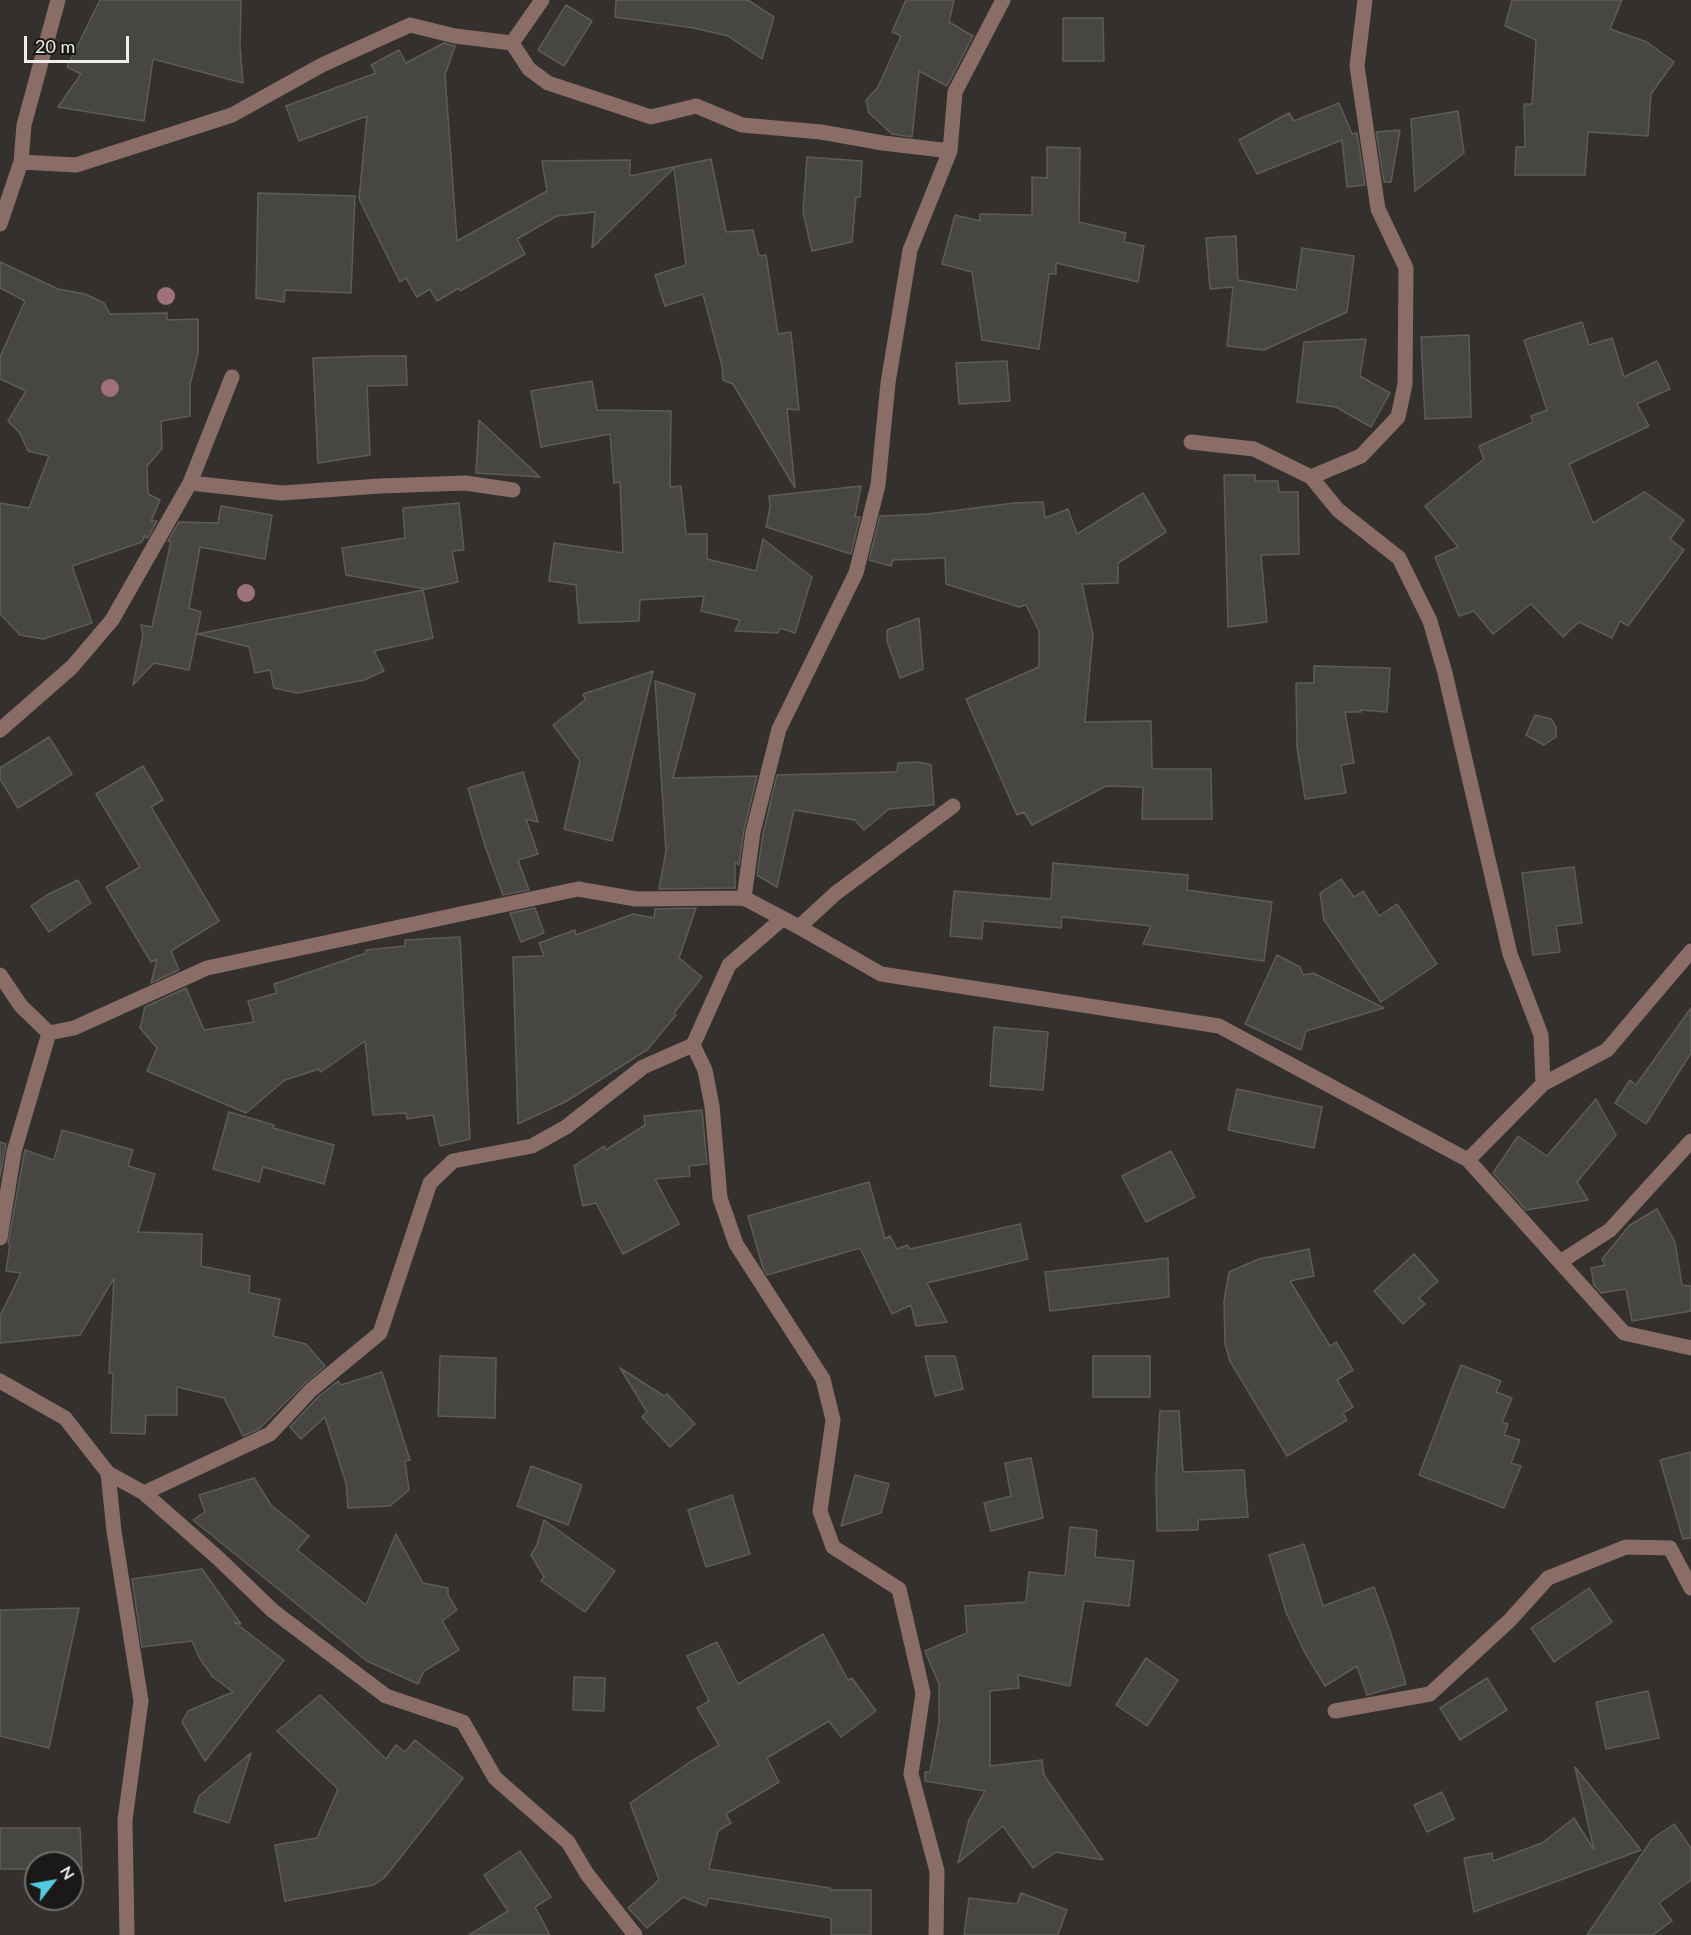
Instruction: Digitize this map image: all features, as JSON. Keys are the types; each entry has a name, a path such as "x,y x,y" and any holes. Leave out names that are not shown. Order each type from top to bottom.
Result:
{"street":[{"path":"0,224 21,162 24,125 58,0"},
{"path":"512,43 542,0"},
{"path":"744,898 753,832 779,729 856,573 878,485 888,383 910,250 950,151 955,92 1003,0"},
{"path":"1311,477 1361,456 1398,417 1405,384 1406,267 1378,209 1357,66 1365,0"},
{"path":"21,162 76,165 232,114 322,65 410,25 455,36 512,43 529,69 548,83 651,117 696,106 742,125 821,132 883,143 950,151"},
{"path":"0,730 72,667 112,620 190,483 232,377"},
{"path":"1191,442 1254,449 1311,477 1338,510 1398,558 1430,621 1445,673 1510,954 1541,1035 1543,1084"},
{"path":"190,483 282,493 465,483 513,490"},
{"path":"799,927 836,893 952,806"},
{"path":"49,1033 74,1028 207,968 578,889 636,899 744,898 881,974 1219,1026 1468,1160 1624,1333 1691,1348"},
{"path":"144,1493 270,1434 311,1390 380,1333 430,1183 453,1161 532,1146 566,1127 643,1067 693,1045 729,965 782,919"},
{"path":"1468,1160 1543,1084 1607,1050 1691,951"},
{"path":"0,975 21,1006 49,1033"},
{"path":"0,1238 14,1152 49,1033"},
{"path":"693,1045 705,1070 712,1106 720,1198 736,1244 823,1379 833,1420 820,1511 833,1547 899,1589 924,1693 912,1774 937,1872 936,1935"},
{"path":"1560,1262 1610,1230 1691,1141"},
{"path":"0,1381 65,1418 108,1473 144,1493 218,1557 273,1611 386,1696 463,1722 495,1778 568,1842 587,1874 635,1935"},
{"path":"108,1473 114,1531 141,1701 125,1820 127,1935"},
{"path":"1335,1711 1430,1694 1510,1620 1548,1578 1626,1547 1670,1548 1691,1588"}],"building":[{"path":"100,0 241,0 240,47 243,83 153,59 144,121 58,107 81,74 67,67"},
{"path":"616,0 748,0 774,17 762,59 728,36 694,28 615,17"},
{"path":"906,0 954,0 949,22 973,36 947,86 919,71 912,137 892,134 869,113 866,100 878,87 901,36 892,32"},
{"path":"1512,0 1622,0 1610,29 1647,42 1674,62 1651,94 1648,136 1588,132 1585,175 1515,175 1516,147 1525,147 1524,104 1532,104 1536,40 1505,26"},
{"path":"566,5 592,21 564,66 538,50"},
{"path":"1063,18 1103,18 1104,61 1063,61"},
{"path":"444,43 455,46 445,75 457,241 547,191 542,161 630,160 630,176 711,159 726,232 753,230 759,256 766,255 778,334 791,332 799,410 787,409 795,488 733,384 723,380 722,366 703,294 665,306 655,275 686,265 674,168 592,248 595,212 557,216 517,239 525,254 460,291 459,288 437,301 430,289 417,297 406,278 400,282 359,199 367,116 299,141 286,106 376,73 371,65 399,50 406,63"},
{"path":"1339,103 1352,134 1357,133 1365,185 1347,187 1342,140 1257,174 1239,140 1289,113 1294,121"},
{"path":"1458,111 1464,153 1415,191 1411,119"},
{"path":"1400,130 1391,182 1384,182 1376,132"},
{"path":"1047,147 1080,148 1079,222 1126,233 1124,242 1144,246 1138,282 1056,263 1056,274 1049,274 1039,349 982,340 972,272 942,264 955,215 980,221 980,214 1032,215 1032,177 1047,178"},
{"path":"807,157 862,161 860,197 856,197 852,242 812,251 803,212"},
{"path":"258,193 355,196 351,293 285,290 284,302 256,298"},
{"path":"1236,236 1238,280 1296,290 1302,248 1354,256 1347,312 1264,350 1227,346 1233,287 1210,289 1206,238"},
{"path":"0,262 58,289 85,294 104,303 110,314 167,313 167,320 198,319 198,353 190,385 190,416 161,421 162,449 147,466 148,494 160,500 151,521 157,521 148,538 145,535 142,542 72,566 92,623 43,639 20,635 0,614 0,503 29,508 49,456 28,451 20,433 8,421 26,391 0,379 0,357 25,301 0,288"},
{"path":"1582,322 1589,345 1612,338 1624,377 1657,361 1670,389 1637,404 1649,426 1569,464 1593,523 1645,492 1684,520 1670,539 1684,550 1628,626 1620,621 1612,638 1579,622 1563,637 1531,604 1493,634 1474,611 1459,616 1435,557 1458,547 1425,506 1484,459 1479,446 1533,422 1531,416 1547,410 1524,340"},
{"path":"1469,335 1471,417 1425,419 1421,337"},
{"path":"1366,339 1360,376 1390,393 1371,427 1336,407 1297,402 1304,342"},
{"path":"406,356 407,385 367,386 370,455 318,463 313,358"},
{"path":"1007,361 1010,401 959,404 956,363"},
{"path":"592,381 597,410 671,411 670,487 681,486 686,534 707,534 707,559 756,571 763,539 812,577 795,633 780,628 778,633 735,631 740,620 701,611 704,596 640,600 639,621 579,623 576,585 549,581 554,543 623,553 620,482 614,483 610,434 541,447 531,391"},
{"path":"479,420 540,477 476,473"},
{"path":"1224,475 1255,475 1255,481 1278,481 1279,492 1298,492 1299,554 1261,555 1267,622 1228,627"},
{"path":"861,486 855,517 860,517 851,554 766,527 770,507 769,496"},
{"path":"1143,493 1166,532 1118,563 1118,583 1082,584 1093,635 1085,722 1151,721 1152,769 1211,769 1212,819 1142,819 1143,787 1106,786 1032,825 1024,812 1017,815 966,699 1039,667 1039,631 1026,605 1019,607 946,584 945,558 893,560 891,566 869,560 880,516 928,514 1014,503 1043,502 1045,518 1068,509 1077,534"},
{"path":"459,503 464,550 452,551 458,582 426,589 346,575 342,548 405,538 403,508"},
{"path":"221,506 272,515 265,559 200,547 189,608 201,612 189,670 154,663 133,685 143,635 141,625 152,627 171,542 168,541 179,522 218,523"},
{"path":"423,590 433,638 374,651 384,671 364,680 297,693 274,688 270,670 255,673 249,647 197,634"},
{"path":"919,618 923,669 900,678 887,641 887,630"},
{"path":"1314,666 1390,668 1387,712 1360,710 1361,712 1345,712 1354,763 1341,765 1346,793 1305,799 1297,747 1296,683 1314,683"},
{"path":"653,671 612,841 564,829 580,761 553,725 585,700 583,694"},
{"path":"655,681 695,694 673,778 757,776 744,830 739,865 735,862 735,888 659,889 666,851"},
{"path":"1535,715 1551,719 1556,727 1556,737 1544,745 1526,735"},
{"path":"49,737 72,774 18,808 0,779 0,768"},
{"path":"919,762 931,765 934,805 889,809 864,830 855,820 794,810 777,887 757,875 763,834 777,775 897,772 898,763"},
{"path":"143,766 163,800 151,807 219,921 171,951 179,970 151,983 157,959 151,962 106,887 140,867 96,794"},
{"path":"523,772 538,822 526,819 538,854 518,860 529,890 503,895 486,849 468,788"},
{"path":"1053,863 1188,875 1187,890 1272,902 1264,961 1143,944 1151,926 1062,917 1061,928 983,921 982,939 950,936 954,891 1051,899"},
{"path":"1574,867 1582,923 1556,926 1560,952 1533,955 1522,873"},
{"path":"1341,879 1354,897 1363,891 1379,916 1397,904 1437,964 1381,1002 1324,920 1320,893"},
{"path":"78,880 91,903 49,932 31,906 47,895"},
{"path":"535,908 544,933 521,942 510,913"},
{"path":"696,908 679,958 702,977 674,1013 676,1015 648,1049 567,1101 518,1124 513,957 544,956 539,943 575,930 576,935 633,914 654,918 655,909"},
{"path":"460,937 470,1139 440,1146 433,1115 407,1119 406,1113 373,1115 365,1041 321,1072 319,1069 285,1080 246,1113 147,1071 157,1048 140,1028 145,1007 186,988 204,1030 254,1022 248,1001 277,993 274,984 366,953 366,950 405,946 405,940"},
{"path":"1277,955 1300,967 1303,975 1313,973 1384,1008 1306,1031 1301,1050 1245,1024"},
{"path":"1691,1008 1691,1053 1646,1124 1615,1103 1630,1080 1636,1085"},
{"path":"994,1027 1048,1032 1043,1090 990,1086"},
{"path":"1237,1089 1322,1107 1314,1148 1228,1130"},
{"path":"1596,1099 1616,1135 1577,1182 1588,1200 1526,1210 1493,1173 1518,1136 1547,1156"},
{"path":"702,1110 707,1164 689,1166 690,1176 655,1179 679,1224 623,1254 596,1203 583,1206 574,1166 604,1146 606,1150 645,1125 644,1116"},
{"path":"229,1112 274,1125 273,1128 334,1145 324,1184 263,1167 259,1182 213,1169"},
{"path":"62,1130 133,1150 128,1166 155,1174 138,1232 202,1234 201,1266 250,1276 249,1293 280,1299 273,1336 306,1344 325,1366 259,1429 243,1436 224,1398 177,1387 177,1415 146,1415 145,1434 111,1433 113,1373 109,1373 114,1278 80,1335 0,1343 0,1316 21,1273 6,1271 10,1244 8,1244 25,1150 54,1160"},
{"path":"0,1142 6,1144 0,1177"},
{"path":"1171,1151 1195,1197 1146,1222 1122,1176"},
{"path":"869,1182 885,1239 890,1236 897,1249 907,1245 910,1249 1020,1224 1028,1259 927,1283 947,1322 916,1326 911,1305 892,1314 860,1248 767,1275 748,1216"},
{"path":"1657,1209 1675,1242 1682,1285 1691,1286 1691,1311 1632,1321 1626,1289 1601,1293 1594,1285 1591,1268 1605,1265 1602,1259 1630,1225"},
{"path":"1309,1249 1314,1276 1290,1281 1330,1346 1336,1342 1353,1370 1337,1380 1353,1407 1343,1413 1347,1420 1287,1456 1230,1361 1225,1344 1224,1301 1229,1272 1259,1259"},
{"path":"1414,1254 1438,1281 1419,1298 1425,1304 1403,1324 1374,1291"},
{"path":"1168,1258 1169,1297 1050,1311 1045,1272"},
{"path":"440,1356 496,1358 495,1418 438,1416"},
{"path":"925,1356 955,1356 963,1389 935,1396"},
{"path":"1093,1356 1150,1356 1150,1397 1093,1397"},
{"path":"1461,1365 1501,1381 1496,1392 1512,1398 1502,1422 1508,1424 1504,1435 1520,1440 1511,1463 1521,1466 1504,1508 1419,1475"},
{"path":"620,1368 664,1396 667,1394 695,1424 670,1447 642,1417 647,1412"},
{"path":"382,1372 410,1460 405,1461 409,1490 390,1506 348,1508 346,1483 325,1417 301,1439 290,1427 318,1397 338,1381 341,1385"},
{"path":"1160,1411 1179,1411 1183,1472 1244,1470 1248,1517 1198,1520 1198,1530 1157,1531 1156,1479"},
{"path":"1691,1452 1691,1538 1683,1539 1660,1460"},
{"path":"1031,1458 1043,1518 991,1531 984,1503 1011,1496 1005,1463"},
{"path":"531,1466 582,1485 568,1525 517,1506"},
{"path":"855,1475 889,1484 881,1513 841,1526"},
{"path":"254,1478 271,1505 309,1536 297,1550 366,1605 396,1534 423,1583 448,1588 448,1595 457,1610 442,1621 459,1650 424,1671 418,1684 367,1661 193,1520 205,1512 199,1495"},
{"path":"732,1495 750,1554 706,1567 688,1510"},
{"path":"544,1520 615,1571 585,1612 541,1581 544,1577 531,1555 537,1545"},
{"path":"1070,1527 1097,1530 1095,1557 1134,1561 1129,1606 1084,1601 1070,1686 1018,1675 1019,1688 990,1691 990,1766 1042,1760 1044,1775 1103,1860 1056,1852 1033,1868 1003,1826 958,1863 969,1820 985,1791 925,1781 925,1772 930,1772 939,1723 939,1684 925,1651 967,1633 965,1606 1026,1602 1029,1572 1065,1576"},
{"path":"1304,1544 1323,1606 1374,1587 1406,1684 1367,1695 1357,1666 1325,1686 1304,1651 1286,1612 1269,1555"},
{"path":"202,1569 241,1624 234,1622 284,1660 205,1761 182,1722 188,1711 233,1692 213,1677 200,1659 192,1641 142,1647 132,1579"},
{"path":"1589,1588 1612,1622 1554,1662 1531,1628"},
{"path":"79,1608 49,1748 0,1736 0,1610"},
{"path":"823,1634 848,1680 852,1678 876,1711 841,1737 829,1721 767,1758 779,1782 726,1814 731,1823 718,1831 709,1869 830,1888 830,1890 871,1890 871,1935 831,1935 831,1918 709,1898 706,1906 683,1897 647,1928 628,1908 659,1880 630,1803 719,1745 697,1708 709,1701 687,1656 717,1642 738,1684"},
{"path":"1146,1658 1178,1680 1147,1726 1116,1705"},
{"path":"574,1677 605,1678 604,1711 573,1710"},
{"path":"1487,1678 1507,1710 1460,1740 1440,1708"},
{"path":"1648,1691 1659,1738 1606,1749 1596,1702"},
{"path":"320,1695 386,1759 396,1745 405,1752 415,1740 463,1778 385,1877 374,1885 285,1901 275,1845 317,1838 338,1789 277,1731"},
{"path":"251,1753 229,1823 194,1812 199,1796"},
{"path":"1575,1767 1641,1850 1474,1912 1464,1858 1492,1853 1493,1861 1542,1843 1574,1818 1594,1850"},
{"path":"1442,1792 1454,1819 1427,1832 1414,1805"},
{"path":"1674,1824 1691,1848 1691,1880 1659,1903 1672,1921 1653,1935 1587,1935 1652,1839"},
{"path":"0,1828 80,1828 81,1851 24,1851 24,1869 0,1869"},
{"path":"520,1851 551,1897 535,1907 550,1935 469,1935 508,1911 484,1875"},
{"path":"1021,1893 1067,1910 1058,1935 964,1935 969,1898 1017,1904"}]}
